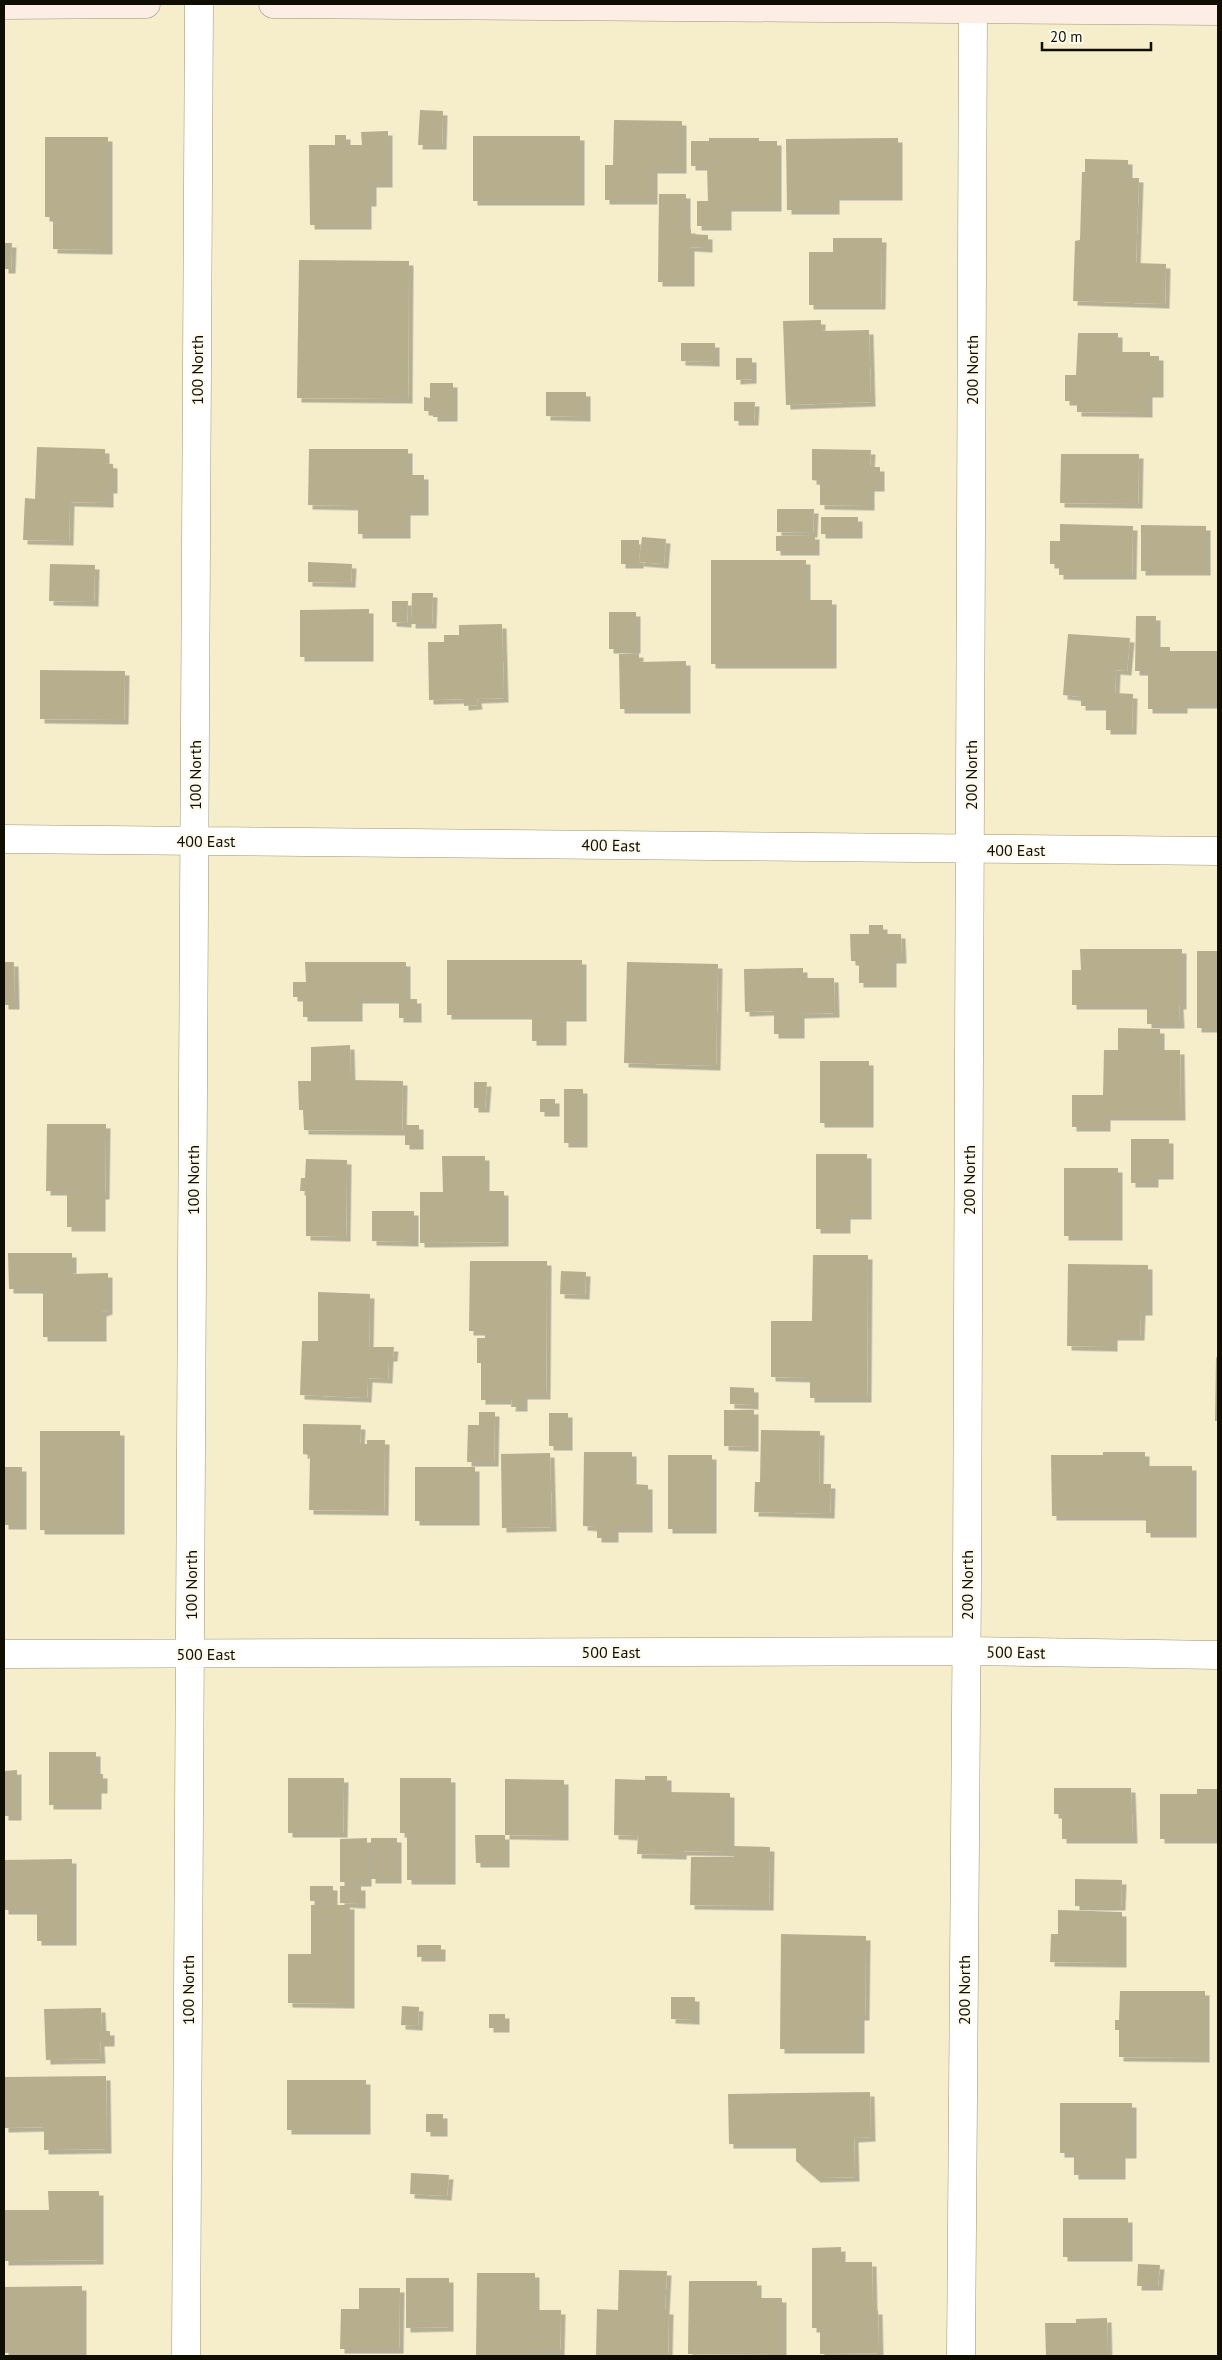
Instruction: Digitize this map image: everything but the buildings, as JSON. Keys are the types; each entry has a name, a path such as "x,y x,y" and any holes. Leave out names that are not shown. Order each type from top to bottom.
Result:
{"street":[{"path":"4,5 146,4"},
{"name":"100 North","path":"186,2356 199,4"},
{"path":"273,4 973,6 1218,11"},
{"name":"200 North","path":"961,2356 973,6"},
{"name":"400 East","path":"4,839 1218,851"},
{"name":"500 East","path":"4,1654 966,1651 1218,1655"}]}
